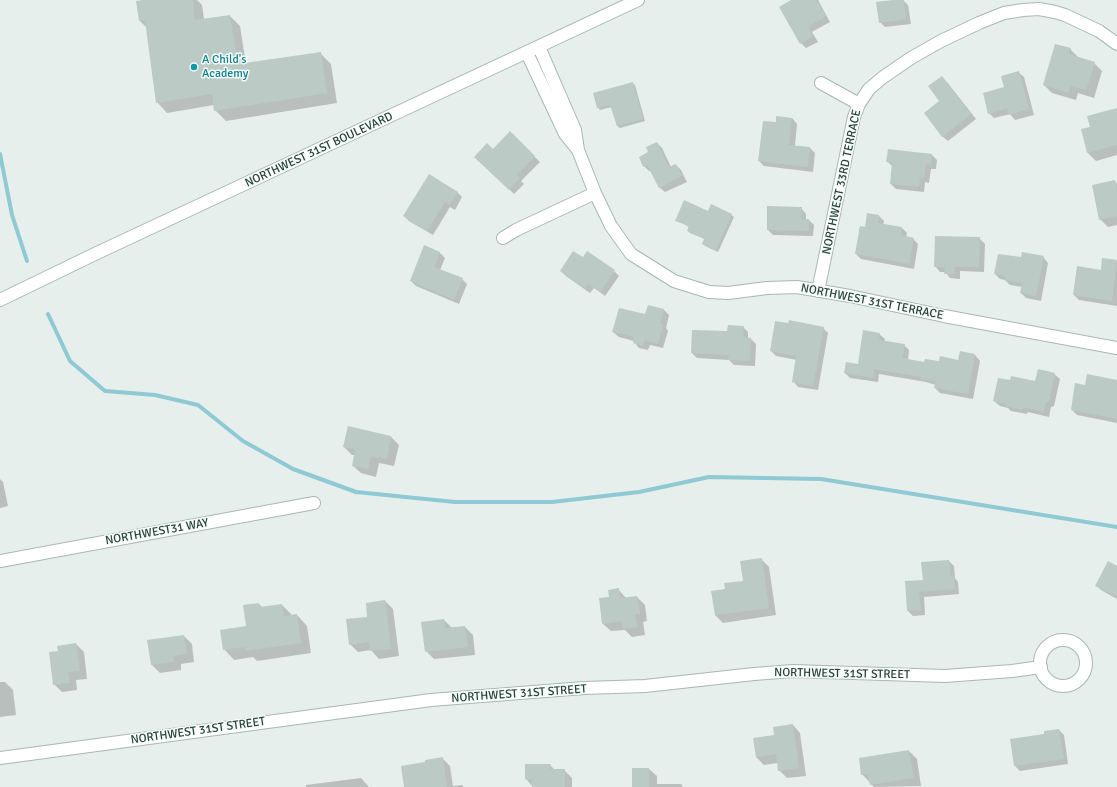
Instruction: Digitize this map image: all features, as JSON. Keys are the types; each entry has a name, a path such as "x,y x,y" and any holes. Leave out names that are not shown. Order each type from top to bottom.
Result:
{"street":[{"name":"NORTHWEST 31ST BOULEVARD","path":"0,300 638,0"},
{"name":"NORTHWEST 33RD TERRACE","path":"818,291 854,117 859,104 870,89 882,78 912,58 979,23 1004,13 1023,10 1039,9 1055,12 1099,31 1117,44"},
{"name":"NORTHWEST 31ST TERRACE","path":"539,47 575,130 578,150 595,194 611,226 631,254 674,281 709,292 728,293 767,288 797,287 1117,348"},
{"name":"NORTHWEST 31ST TERRACE","path":"527,53 565,134 578,150"},
{"path":"821,83 859,104"},
{"path":"503,238 516,230 595,194"},
{"name":"NORTHWEST31 WAY","path":"0,561 314,503"},
{"name":"NORTHWEST 31ST STREET","path":"0,758 431,700 584,688 645,686 793,671 945,676 1012,671 1041,667"}],"building":[{"name":"A Child's Academy","path":"193,0 195,20 230,15 238,64 321,52 327,93 214,111 212,94 156,103 145,21 139,21 136,1"},
{"path":"791,0 816,0 826,16 808,27 813,36 800,44 779,7"},
{"path":"904,0 906,19 879,23 876,2"},
{"path":"1055,44 1071,48 1069,54 1095,62 1086,90 1071,86 1068,93 1043,85"},
{"path":"1019,71 1029,109 1009,115 1007,108 988,114 983,93 1004,87 1001,76"},
{"path":"942,76 971,114 942,137 924,113 939,101 928,86"},
{"path":"633,82 643,119 617,126 610,105 597,108 593,93"},
{"path":"1117,108 1117,145 1087,153 1081,129 1090,127 1087,116"},
{"path":"776,116 792,118 789,145 810,147 808,167 758,161 763,121 776,122"},
{"path":"510,131 535,156 517,175 520,178 509,190 474,157 487,143 493,149"},
{"path":"657,142 669,167 676,164 682,176 659,188 647,165 643,167 639,157 648,152 646,147"},
{"path":"888,149 932,154 931,165 926,164 924,178 920,178 919,187 890,184 892,163 886,162"},
{"path":"429,174 458,192 449,205 445,202 427,231 403,216"},
{"path":"1115,180 1117,190 1117,216 1099,220 1092,185"},
{"path":"684,200 708,211 711,204 732,214 716,250 702,244 704,239 687,231 689,226 675,221"},
{"path":"767,206 802,207 801,219 809,219 809,231 767,230"},
{"path":"867,213 879,215 878,223 902,227 901,235 914,238 909,264 855,254 860,226 865,227"},
{"path":"935,236 980,237 979,267 955,267 955,274 944,274 945,267 934,267"},
{"path":"424,245 440,252 434,267 463,278 454,300 410,281"},
{"path":"573,251 583,257 587,251 615,270 600,292 588,284 585,288 560,271"},
{"path":"1022,252 1044,256 1036,296 1020,293 1022,283 1004,280 1005,276 994,274 998,254 1021,257"},
{"path":"1102,258 1117,260 1112,301 1073,295 1077,266 1101,270"},
{"path":"648,305 664,309 660,324 663,325 658,344 645,340 643,346 633,343 634,337 612,332 619,308 645,314"},
{"path":"789,320 824,327 813,386 792,382 796,356 770,351 775,321 788,323"},
{"path":"728,325 744,326 743,337 751,338 750,361 728,360 729,355 691,353 692,330 727,331"},
{"path":"863,330 880,333 879,340 905,344 902,358 924,362 925,359 939,361 940,356 958,360 960,351 975,354 968,394 934,388 935,381 921,379 921,377 874,369 873,378 844,373 846,362 858,364"},
{"path":"1038,369 1055,373 1049,402 1046,402 1044,412 1023,407 1022,410 1005,406 1006,404 993,401 998,378 1010,380 1011,376 1035,381"},
{"path":"1087,374 1117,380 1117,419 1071,410 1075,383 1085,385"},
{"path":"348,426 391,436 387,459 371,456 368,469 352,466 355,450 343,447"},
{"path":"762,558 769,608 715,615 711,591 725,589 724,583 743,581 740,561"},
{"path":"949,560 950,576 954,575 955,589 919,592 921,610 907,611 905,581 923,580 921,562"},
{"path":"1108,561 1117,566 1117,597 1095,586"},
{"path":"619,588 620,598 637,596 640,614 635,614 637,627 623,629 622,621 602,624 599,598 609,597 608,590"},
{"path":"385,600 391,649 370,651 369,642 349,645 346,619 367,617 366,603"},
{"path":"259,603 260,607 282,604 284,616 297,614 301,643 245,651 245,647 223,650 220,630 246,626 243,605"},
{"path":"444,619 445,628 465,626 468,647 425,652 421,622"},
{"path":"184,635 187,654 173,656 174,662 151,665 147,640"},
{"path":"76,643 80,671 68,672 70,683 53,685 49,652 58,651 57,646"},
{"path":"793,724 799,768 778,771 776,754 756,757 753,738 774,735 773,727"},
{"path":"1059,729 1064,759 1014,766 1010,739 1044,734 1044,731"},
{"path":"909,750 914,778 870,785 868,774 861,775 859,758"},
{"path":"443,757 447,787 404,787 401,766"},
{"path":"525,764 551,764 550,769 565,769 565,787 532,787 532,780 525,779"},
{"path":"632,768 649,768 649,787 632,787"}],"waterway":[{"path":"0,154 12,215 27,261"},
{"path":"48,314 70,361 105,391 155,395 198,405 243,441 293,469 356,492 455,502 552,502 639,492 709,477 821,479 1117,527"}],"place":[{"name":"A Child's Academy","path":"194,67"}]}
